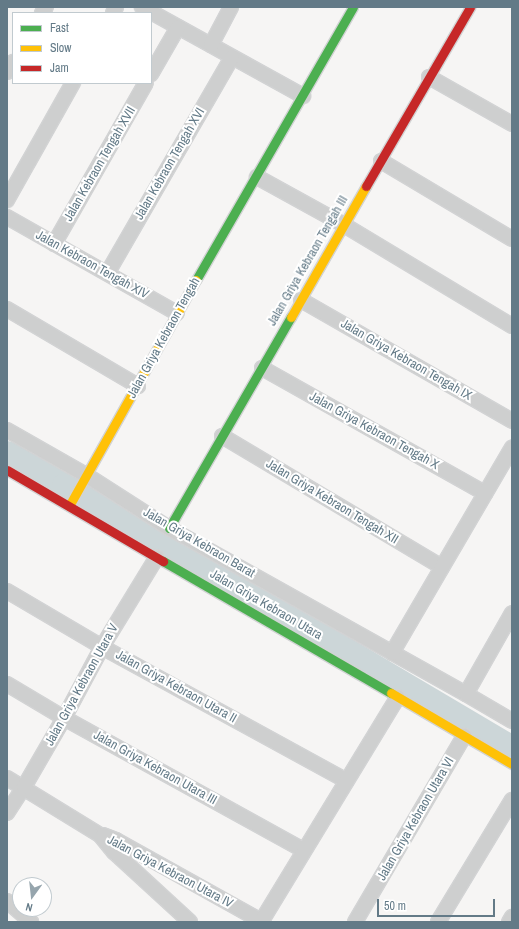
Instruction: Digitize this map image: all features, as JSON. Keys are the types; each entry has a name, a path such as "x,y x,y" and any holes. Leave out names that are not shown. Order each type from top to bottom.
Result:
{"street":[{"path":"142,7 151,12"},
{"path":"211,45 232,7"},
{"name":"Jalan Griya Kebraon Tengah","path":"71,503 138,386 177,313 353,7"},
{"name":"Jalan Griya Kebraon Tengah III","path":"169,528 470,7"},
{"path":"152,13 303,96"},
{"path":"152,72 178,27"},
{"name":"Jalan Kebraon Tengah XVI","path":"108,272 232,57"},
{"path":"430,77 512,124"},
{"path":"7,200 72,84"},
{"name":"Jalan Kebraon Tengah XVII","path":"54,244 145,84"},
{"path":"381,161 512,239"},
{"path":"257,176 344,225 512,326"},
{"name":"Jalan Kebraon Tengah XIV","path":"7,217 54,244 108,272 177,313"},
{"name":"Jalan Griya Kebraon Tengah IX","path":"301,300 512,420"},
{"path":"7,309 138,386"},
{"name":"Jalan Griya Kebraon Tengah X","path":"262,368 485,493"},
{"name":"Jalan Griya Kebraon Barat","path":"7,430 84,479 169,528 512,721"},
{"name":"Jalan Griya Kebraon Tengah XII","path":"222,436 442,567"},
{"path":"392,653 512,448"},
{"name":"Jalan Griya Kebraon Utara","path":"7,470 71,503 157,557 512,764"},
{"name":"Jalan Griya Kebraon Utara V","path":"7,812 24,787 64,718 102,647 157,557"},
{"name":"Jalan Griya Kebraon Utara II","path":"7,591 102,647 347,781"},
{"path":"466,694 508,628 512,613"},
{"name":"Jalan Griya Kebraon Utara III","path":"7,684 64,718 303,850"},
{"path":"261,922 303,850 398,697"},
{"name":"Jalan Griya Kebraon Utara VI","path":"355,922 464,736"},
{"name":"Jalan Griya Kebraon Utara IV","path":"7,778 24,787 100,835 116,840 261,922"},
{"path":"438,922 512,800"},
{"name":"Jalan Griya Kebraon Utara IV","path":"100,835 114,852 190,922"},
{"path":"7,901 31,922"},
{"path":"509,922 512,917"}],"waterway":[{"path":"7,455 66,486 512,750"}],"traffic: fast":[{"path":"196,280 353,7"},
{"path":"169,528 291,317"},
{"path":"163,561 391,693"}],"traffic: slow":[{"path":"291,317 366,186"},
{"path":"69,506 196,280"},
{"path":"391,693 512,764"}],"traffic: jam":[{"path":"366,186 470,7"},
{"path":"7,470 163,561"}]}
